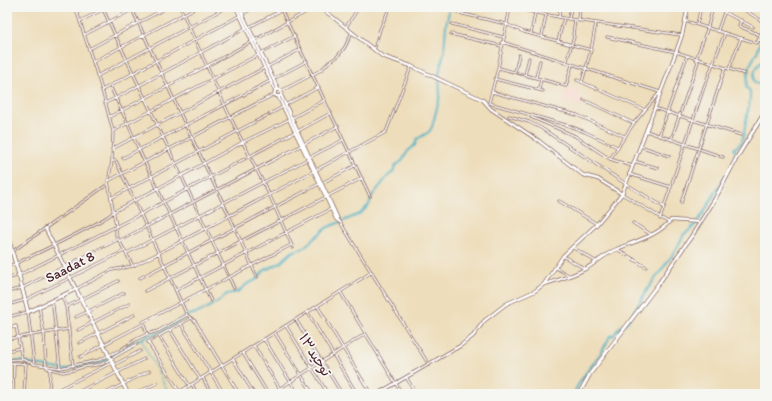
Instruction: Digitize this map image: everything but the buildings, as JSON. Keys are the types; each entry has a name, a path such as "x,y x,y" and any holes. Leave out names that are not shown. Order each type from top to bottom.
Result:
{"main road":[{"path":"579,394 590,374 658,283 700,222 765,112"},
{"path":"7,237 19,275 28,312 76,289 128,394"}],"street":[{"path":"68,7 76,8 102,90 108,117 113,131 112,161 108,183 116,226 116,235 133,266"},
{"path":"80,21 103,8 108,7"},
{"path":"84,35 131,8 137,7"},
{"path":"89,49 168,7"},
{"path":"180,7 224,105 269,194 292,248"},
{"path":"93,62 197,7"},
{"path":"97,76 227,7"},
{"path":"7,253 12,252 108,183 191,137 275,94 276,90 272,80 236,7"},
{"path":"239,7 241,15"},
{"path":"102,90 256,7"},
{"path":"280,7 332,113 370,196"},
{"path":"108,117 207,66 315,7"},
{"path":"320,7 382,56 411,66 483,100 491,109 539,141 582,175 598,180 660,219 669,223"},
{"path":"346,27 359,7"},
{"path":"374,50 380,29 390,7"},
{"path":"507,7 579,21 682,35"},
{"path":"488,104 498,68 510,7"},
{"path":"530,12 531,7"},
{"path":"559,17 560,7"},
{"path":"569,19 571,7"},
{"path":"579,21 580,7"},
{"path":"544,284 554,267 563,256 597,224 622,194 682,35 688,7"},
{"path":"697,24 701,7"},
{"path":"671,140 698,62 696,59 708,27 713,7"},
{"path":"718,30 725,7 721,7"},
{"path":"740,7 765,23"},
{"path":"103,8 168,150 188,189 234,288"},
{"path":"131,8 257,277"},
{"path":"105,103 282,10"},
{"path":"454,10 459,13 506,24 524,32 591,50"},
{"path":"724,12 753,27"},
{"path":"531,34 535,13"},
{"path":"542,36 546,15"},
{"path":"558,41 564,18"},
{"path":"566,63 574,37 575,20"},
{"path":"685,20 757,44 765,26"},
{"path":"741,20 738,26 760,35"},
{"path":"582,82 591,50 596,23"},
{"path":"452,24 503,37"},
{"path":"276,90 281,91 321,70 328,62 339,55 352,32"},
{"path":"660,219 712,64 725,33"},
{"path":"451,34 502,46"},
{"path":"113,131 295,36"},
{"path":"607,37 676,52 745,74"},
{"path":"729,69 742,38"},
{"path":"759,40 765,40"},
{"path":"502,42 660,92"},
{"path":"112,148 301,48"},
{"path":"515,72 519,55"},
{"path":"660,136 687,56"},
{"path":"525,75 529,58"},
{"path":"123,158 307,61"},
{"path":"536,78 540,61"},
{"path":"498,68 566,86 572,65"},
{"path":"45,228 76,289 112,270 133,266 205,227 315,171 386,132 411,66"},
{"path":"681,202 725,68"},
{"path":"495,79 543,91"},
{"path":"539,90 541,79"},
{"path":"577,80 645,110"},
{"path":"110,86 211,301"},
{"path":"111,198 319,87"},
{"path":"279,96 281,91"},
{"path":"492,92 577,115 625,136"},
{"path":"610,159 634,123 660,92"},
{"path":"275,94 279,96 291,119 339,221"},
{"path":"7,266 15,264 112,215 113,212 134,200 325,100"},
{"path":"584,100 634,123"},
{"path":"488,104 586,132 617,148"},
{"path":"654,108 741,135"},
{"path":"7,279 19,275 141,214 332,113"},
{"path":"509,116 529,122 541,128 664,207"},
{"path":"529,122 532,116"},
{"path":"532,116 575,136 610,159 632,166"},
{"path":"7,292 22,288 170,215 338,126"},
{"path":"646,131 723,157"},
{"path":"126,253 344,140"},
{"path":"640,146 669,156"},
{"path":"112,161 116,161 188,315 195,321 239,394"},
{"path":"634,161 658,168"},
{"path":"140,278 356,165"},
{"path":"629,174 671,187"},
{"path":"145,291 362,178"},
{"path":"327,197 336,219 345,227 429,365"},
{"path":"559,201 597,224"},
{"path":"176,290 331,209"},
{"path":"377,394 460,346 473,336 484,321 506,304 535,291 544,284 585,270 604,256 617,249 652,235 671,220 700,222"},
{"path":"633,223 652,235"},
{"path":"80,356 143,324 143,322 229,276 291,245"},
{"path":"572,247 595,261"},
{"path":"617,249 646,267"},
{"name":"Saadat 8","path":"7,305 25,300 124,251"},
{"path":"563,256 585,270"},
{"path":"554,267 570,276"},
{"path":"176,394 372,272"},
{"path":"66,307 118,281"},
{"path":"340,292 402,394"},
{"path":"76,317 124,293"},
{"path":"62,296 66,307 73,366"},
{"path":"50,301 53,306 60,368"},
{"path":"78,330 128,304"},
{"path":"318,306 371,394"},
{"path":"39,307 44,334 46,367 50,370 63,372 74,370 102,364 140,351"},
{"path":"7,317 28,312 34,364"},
{"path":"308,313 357,394"},
{"path":"79,343 134,315"},
{"path":"7,360 22,359 46,367 60,368 99,360 111,360 147,334 158,331 188,315"},
{"path":"183,394 148,342 191,318"},
{"path":"296,320 342,394"},
{"path":"143,324 147,334"},
{"path":"181,324 224,394"},
{"path":"7,329 16,326 22,359"},
{"name":"توحید۱۳","path":"286,326 328,394"},
{"path":"7,339 69,329"},
{"path":"170,330 200,379"},
{"path":"275,333 313,394"},
{"path":"242,353 270,394 365,334"},
{"path":"159,336 190,386"},
{"path":"264,339 298,394"},
{"path":"49,394 137,344"},
{"path":"254,346 283,394"},
{"path":"7,351 20,348"},
{"path":"74,394 144,359"},
{"path":"233,359 254,394"},
{"path":"7,363 26,364 24,394"},
{"path":"13,394 14,363"},
{"path":"49,394 50,370"},
{"path":"104,394 149,371"},
{"path":"406,377 416,394"},
{"path":"203,378 211,394"},
{"path":"134,394 157,383"},
{"path":"192,384 197,394"},
{"path":"384,390 386,394"}],"shaded area":[{"path":"567,87 579,90 578,95 583,99 581,107 562,102"}],"waterway":[{"path":"7,362 22,361 30,364 65,370 82,365 102,362 134,342 149,335 159,333 189,315 200,312 218,302 227,294 238,292 247,284 256,280 265,270 280,263 292,252 303,248 326,228 360,214 369,205 372,196 393,172 396,165 402,161 408,151 415,145 417,139 429,132 432,127 440,96 439,74 444,52 446,25 450,7"},
{"path":"734,160 736,154 734,149 741,143 743,138 750,99 750,91 746,87 749,67 757,52 765,28"},
{"path":"765,58 758,66 754,75 755,83 765,86"},
{"path":"573,394 582,378 602,351 610,336 614,335 618,329 628,321 647,290 676,250 684,234 696,224 726,175"},
{"path":"141,339 169,394"}]}
